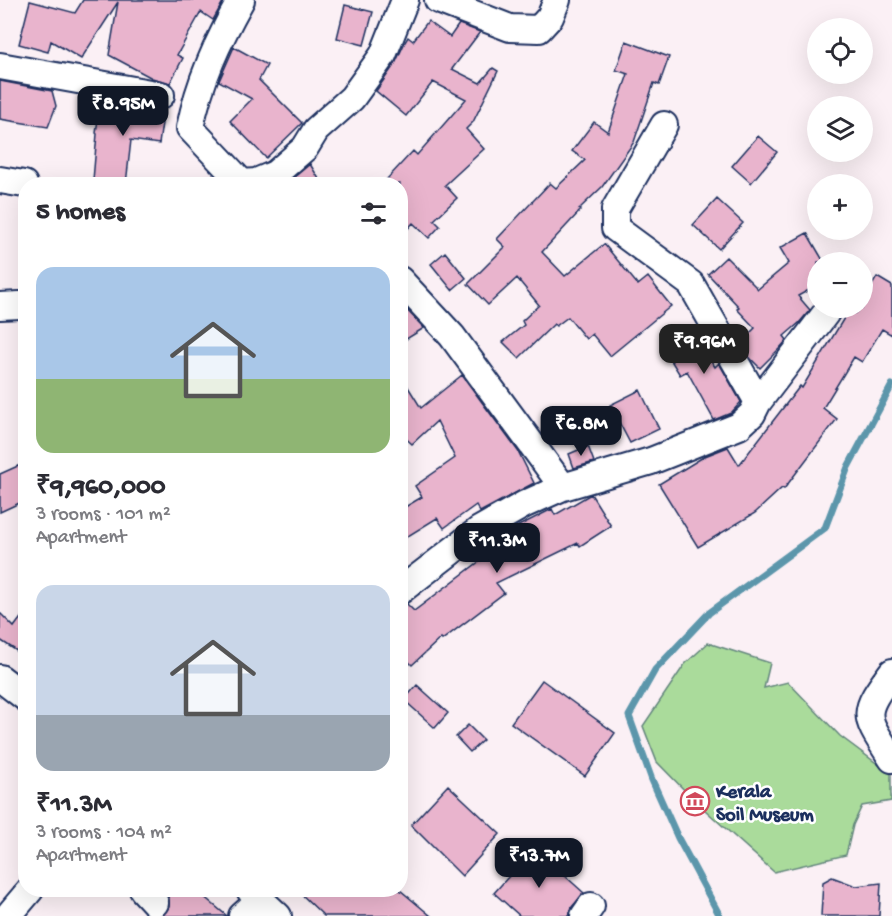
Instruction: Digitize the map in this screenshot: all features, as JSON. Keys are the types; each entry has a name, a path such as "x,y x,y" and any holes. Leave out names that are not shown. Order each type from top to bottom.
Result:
{"street":[{"path":"235,177 190,128 195,101 219,39 241,0"},
{"path":"269,177 305,148 316,130 352,99 383,55 405,0"},
{"path":"438,0 510,28 539,29 550,16 557,0"},
{"path":"0,66 160,95"},
{"path":"664,126 615,209 615,228 691,284 758,402"},
{"path":"408,289 452,336 563,487"},
{"path":"408,585 479,530 525,504 563,487 651,461 740,426 752,414 758,402 822,318"},
{"path":"892,672 873,697 869,709 874,729 892,759"},
{"path":"0,678 18,692"},
{"path":"9,916 24,897"},
{"path":"242,916 263,902"}],"green space":[{"path":"708,643 770,663 764,688 788,682 840,736 891,774 891,801 862,806 853,825 846,855 774,872 695,801 657,762 643,726 685,664"}],"building":[{"path":"83,0 224,0 213,20 201,12 177,55 183,58 170,83 152,78 109,55 118,2 81,59 51,41 48,52 19,44 30,1 75,13"},
{"path":"345,5 373,12 364,45 337,38"},
{"path":"428,21 450,37 459,24 480,32 452,69 480,83 493,68 498,71 473,122 466,129 484,149 445,185 457,198 434,220 440,226 429,238 413,223 408,228 408,177 389,177 413,151 417,155 466,99 433,82 406,116 376,91 395,64 408,37 413,41"},
{"path":"626,41 669,57 659,85 654,83 634,142 602,187 579,209 581,210 542,252 565,276 604,244 638,285 648,277 671,306 610,356 592,334 586,339 568,317 556,326 554,324 519,358 503,342 524,325 522,321 539,305 517,278 488,305 468,284 505,247 497,239 550,183 556,188 585,160 572,151 594,122 608,132 628,74 616,70"},
{"path":"234,47 267,65 259,80 302,123 266,158 230,121 252,99 219,81"},
{"path":"0,81 52,91 56,106 48,127 0,119"},
{"path":"101,99 164,109 159,144 131,140 127,177 93,177"},
{"path":"758,136 777,152 751,183 732,166"},
{"path":"310,164 318,177 294,177"},
{"path":"717,199 743,223 719,249 693,225"},
{"path":"807,233 807,240 811,240 818,252 807,252 807,291 798,296 807,306 807,314 784,336 787,340 760,368 750,358 741,342 755,328 708,274 726,257 758,289 789,263 780,248"},
{"path":"445,252 466,278 452,290 431,264"},
{"path":"877,277 892,286 892,335 882,329 862,362 854,357 823,408 837,419 784,489 782,488 755,513 698,547 659,484 705,456 728,447 739,465 800,386 802,388 844,318 873,318 873,284"},
{"path":"408,311 424,328 408,338"},
{"path":"693,331 715,367 719,363 741,402 731,413 714,420 687,371 680,375 664,349"},
{"path":"462,375 518,451 534,483 480,512 476,505 444,528 437,518 408,536 408,505 422,497 415,486 455,458 437,421 412,444 408,440 408,387 421,408"},
{"path":"640,390 659,429 630,443 610,405"},
{"path":"588,446 594,462 574,468 569,454"},
{"path":"18,466 18,504 0,512 0,474"},
{"path":"591,494 611,526 580,546 578,543 496,583 504,593 442,640 441,638 412,665 408,661 408,605 414,611 497,548 493,539 552,509 555,515"},
{"path":"0,613 14,627 18,622 18,652 0,640"},
{"path":"542,680 615,733 585,776 511,723"},
{"path":"417,685 448,713 435,728 408,704 408,695"},
{"path":"468,725 483,740 470,752 456,737"},
{"path":"448,785 500,834 462,876 411,825"},
{"path":"534,848 584,893 572,907 569,916 520,916 494,893"},
{"path":"832,877 856,886 881,883 879,916 821,916 823,882"},
{"path":"168,897 204,897 227,916 162,916 169,907"},
{"path":"304,897 408,897 431,916 324,916"}],"waterway":[{"path":"720,916 678,838 652,780 629,716 655,670 709,613 825,528 848,467 892,385"}],"place":[{"name":"Kerala Soil Museum","path":"695,801"}]}
